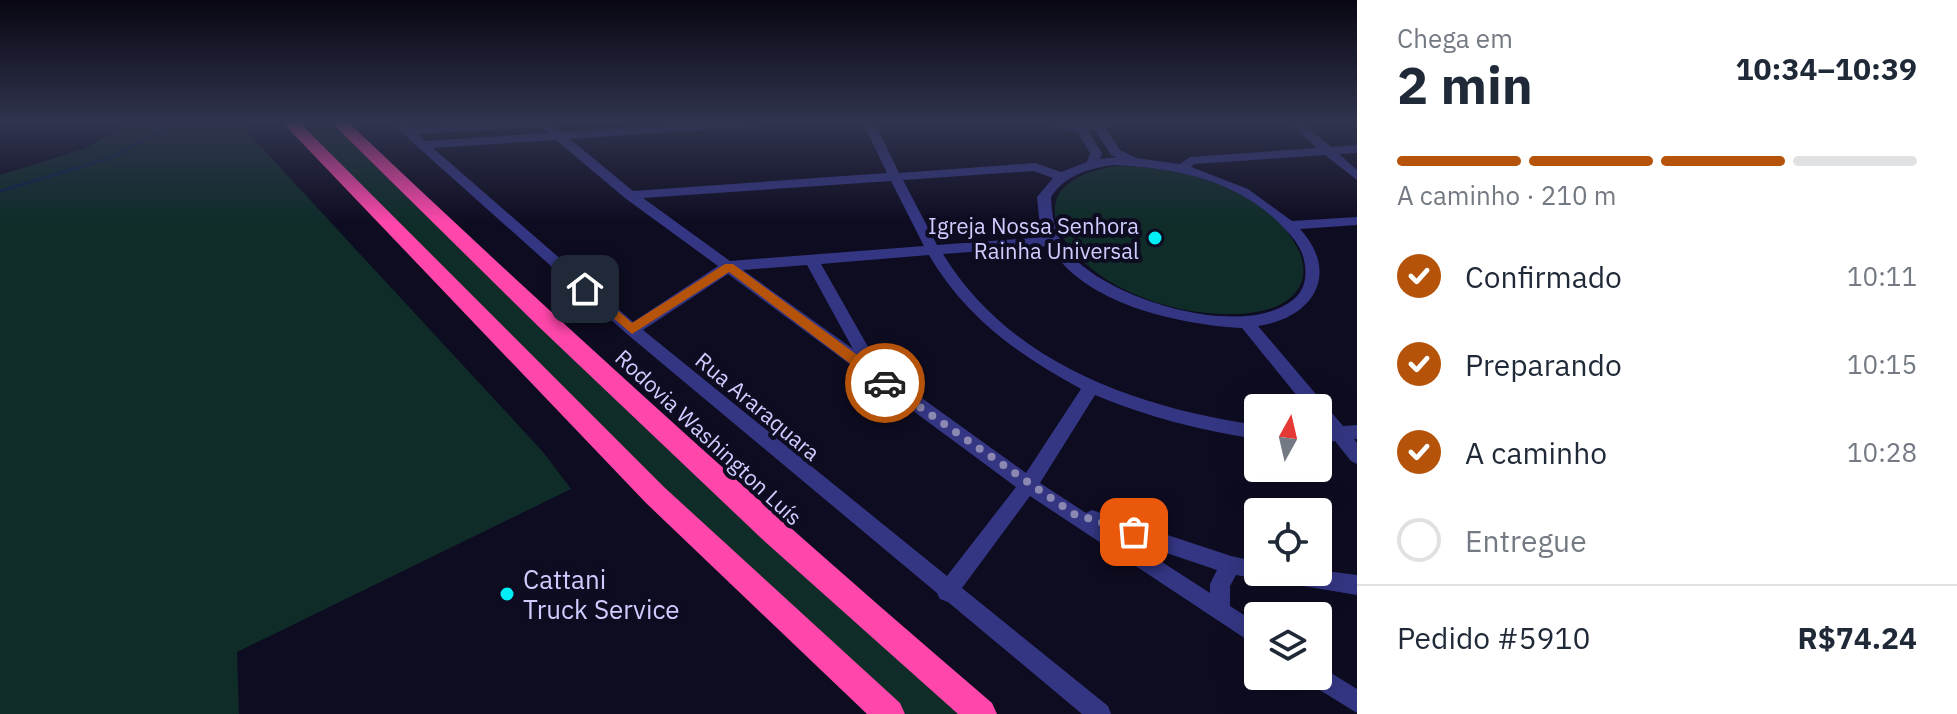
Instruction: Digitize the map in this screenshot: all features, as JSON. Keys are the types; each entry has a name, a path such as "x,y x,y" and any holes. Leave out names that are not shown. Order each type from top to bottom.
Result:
{"highway":[{"path":"324,156 655,495 889,714"},
{"name":"Rodovia Washington Luís","path":"374,156 546,322 748,509 981,714"}],"street":[{"name":"Rua Araraquara","path":"436,156 632,330 947,592 1100,714"},
{"path":"584,156 630,195 875,376 1028,485 1244,627"},
{"path":"886,156 950,277 1006,334 1092,386 1192,421 1244,430"},
{"path":"1093,164 1095,156"},
{"path":"1125,156 1135,161"},
{"path":"1183,168 1190,161 1255,156"},
{"path":"1334,156 1357,176"},
{"path":"1135,161 1183,168 1253,197 1290,225 1312,257 1315,272 1313,287 1304,301 1290,311 1246,322 1190,318 1132,301 1084,273 1053,241 1042,211 1044,197 1061,176 1093,164 1135,161"},
{"path":"630,195 1035,167 1061,176"},
{"path":"1290,225 1357,221"},
{"path":"632,330 729,266 1053,241"},
{"path":"812,260 875,376"},
{"path":"1246,322 1306,394"},
{"path":"947,592 1028,485 1092,386"},
{"path":"1332,420 1349,434 1357,456"},
{"path":"1074,514 1244,568"},
{"path":"1220,611 1220,584 1231,565"},
{"path":"1332,582 1357,585"},
{"path":"1332,685 1357,702"}],"green space":[{"path":"60,156 270,156 543,452 571,489 237,652 239,714 0,714 0,175"},
{"path":"332,156 366,156 624,407 967,714 906,714 602,431"},
{"path":"1117,166 1167,170 1193,176 1242,195 1264,209 1283,226 1300,253 1304,270 1299,288 1283,303 1268,310 1218,314 1156,302 1112,283 1073,251 1061,233 1055,216 1057,199 1067,185 1087,173"}],"waterway":[{"path":"0,191 114,156"}],"way so far":[{"path":"885,383 1074,514 1134,532"}],"place":[{"name":"Igreja Nossa Senhora Rainha Universal","path":"1155,238"},
{"name":"Cattani Truck Service","path":"507,594"}],"route":[{"path":"585,289 632,330 729,266 885,383"}]}
